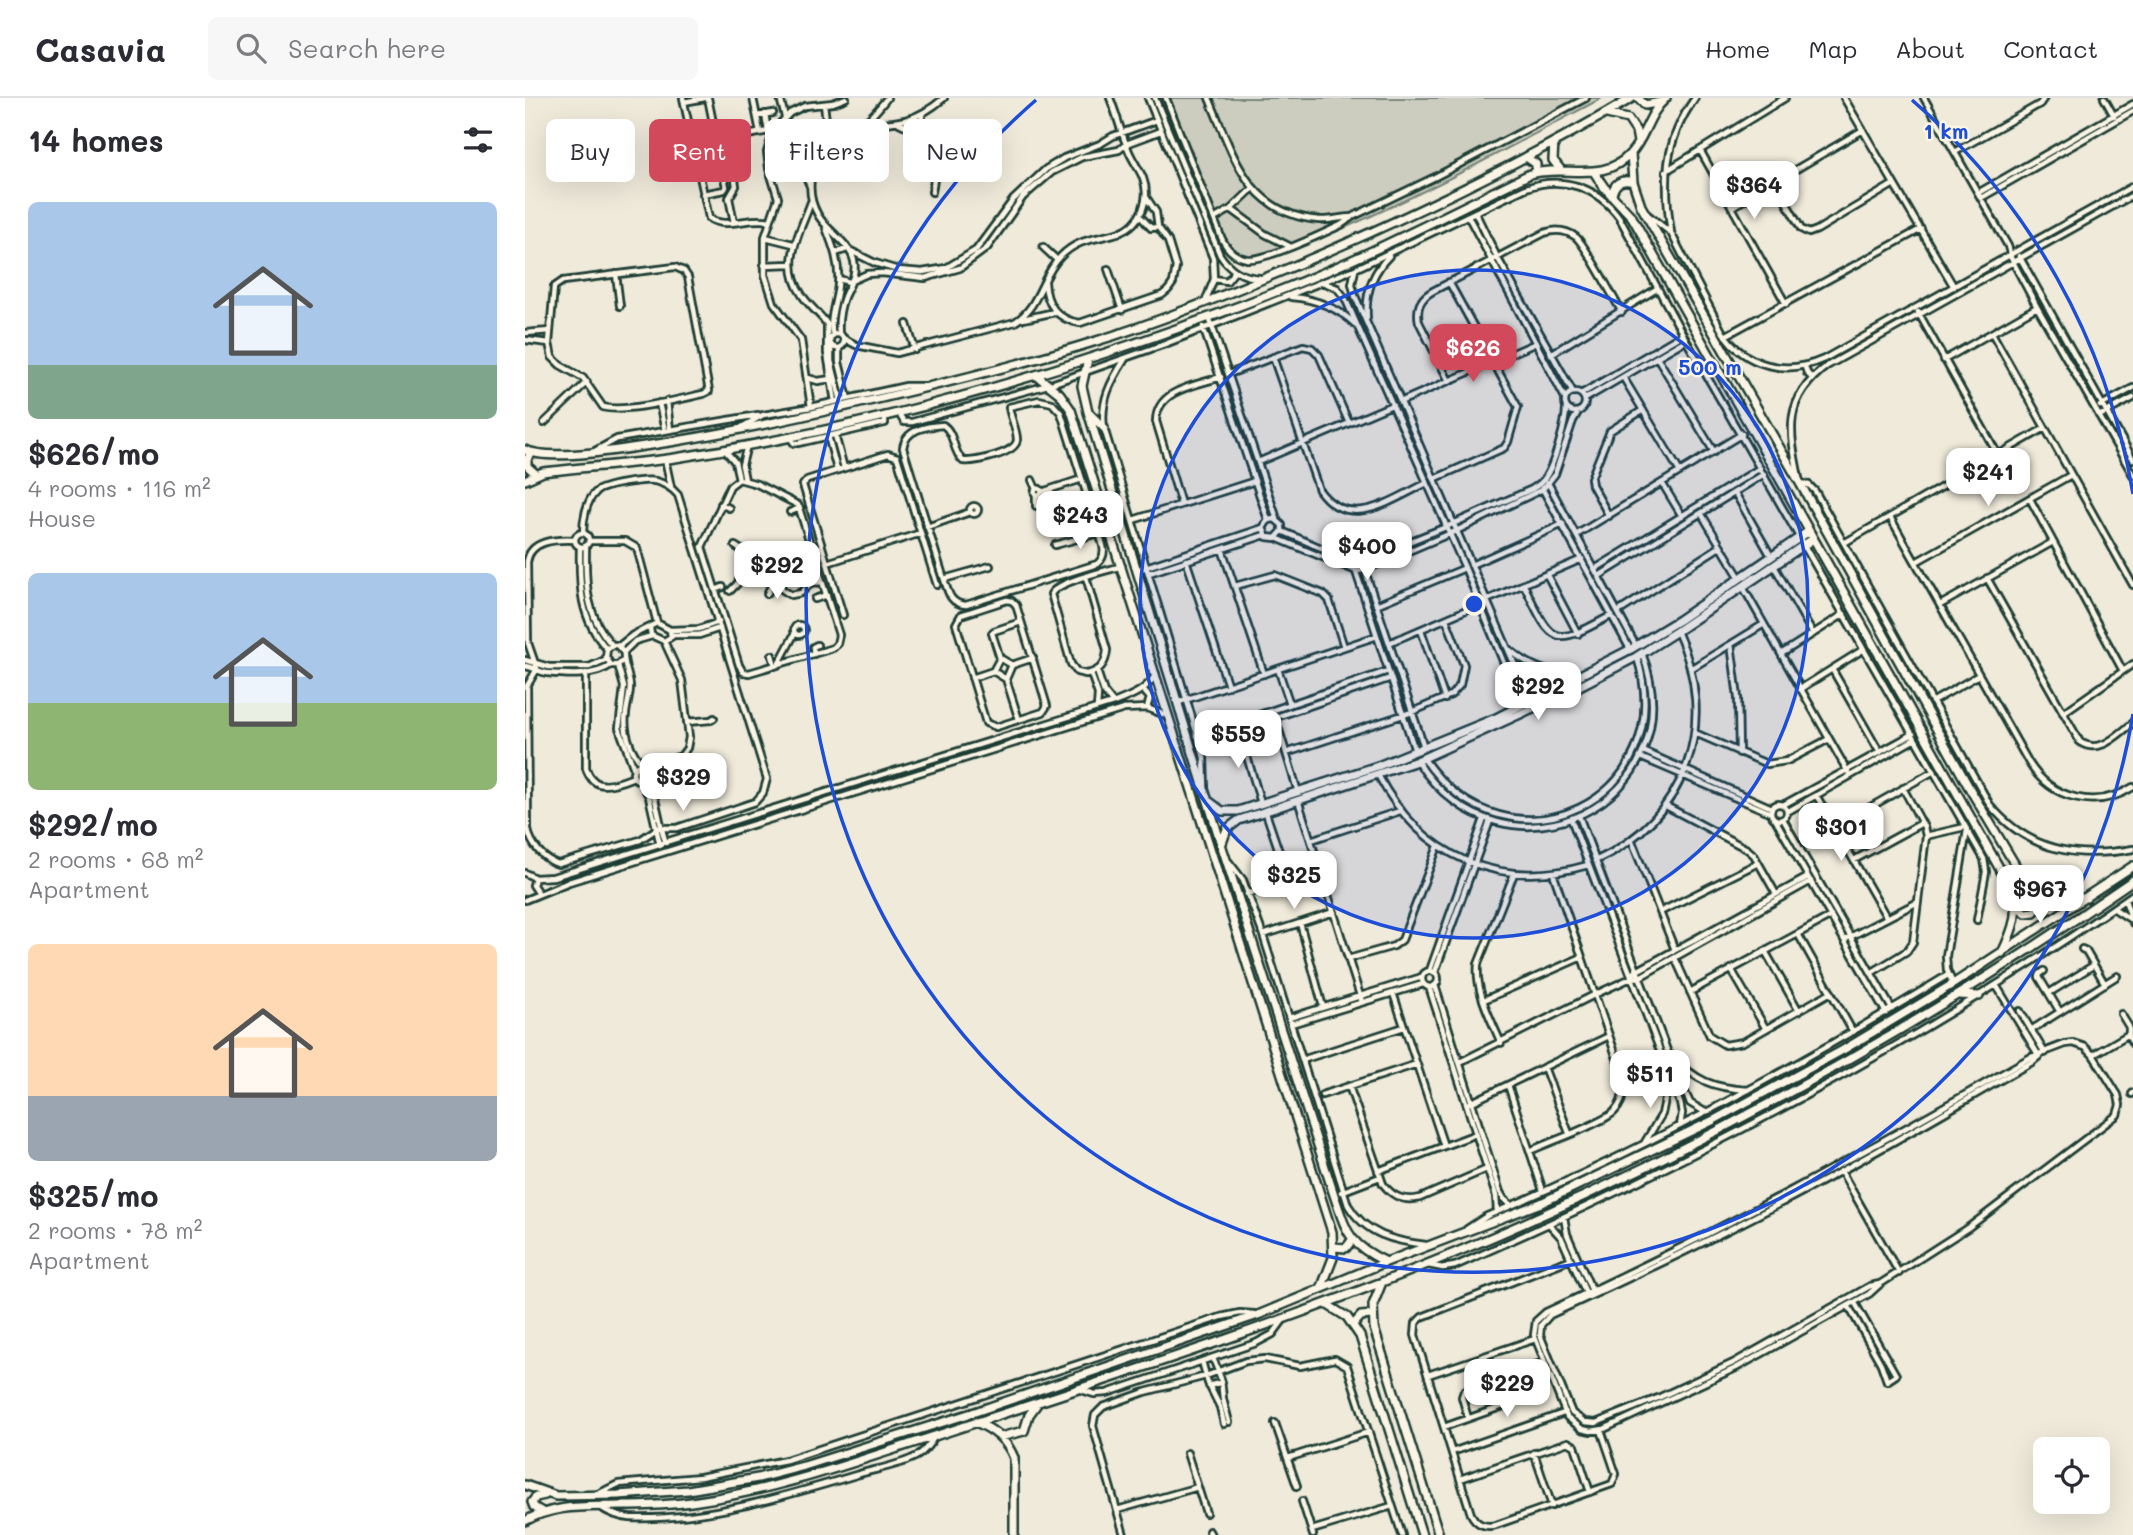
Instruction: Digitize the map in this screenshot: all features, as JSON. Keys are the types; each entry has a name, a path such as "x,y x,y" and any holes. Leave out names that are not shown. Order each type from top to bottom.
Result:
{"street":[{"path":"687,119 684,100 706,98 711,119"},
{"path":"753,98 760,132"},
{"path":"780,98 785,117 805,106 846,98"},
{"path":"868,119 887,98"},
{"path":"889,123 922,116 944,98"},
{"path":"1045,281 1047,298 1056,313 1067,320 1080,323 1162,295 1173,283 1176,267 1168,241 1158,227 1156,212 1146,197 1143,178 1126,145 1110,98"},
{"path":"1147,98 1213,258 1214,279 1204,303"},
{"path":"1156,98 1220,255 1235,271 1250,277 1268,277"},
{"path":"1166,98 1221,239 1236,256 1254,259 1333,229 1586,98"},
{"path":"1209,98 1237,164 1253,188 1272,205 1291,214 1330,220 1352,217"},
{"path":"536,474 527,466 529,452 542,456 595,451 737,430 931,387 1080,346 1204,303 1359,238 1526,157 1632,98"},
{"path":"1638,98 1640,103 1645,105 1663,100"},
{"path":"1695,98 1676,134 1665,172 1665,198 1671,233 1725,336 1737,351 1760,363 1778,368 1805,367 1824,359 2013,262 2133,195"},
{"path":"1844,98 1954,287"},
{"path":"1924,98 2133,475"},
{"path":"1955,152 2040,104 2044,98"},
{"path":"2105,98 2116,118"},
{"path":"1665,172 1783,99"},
{"path":"525,480 536,474 665,459 788,436 831,431 1088,359 1296,284 1536,172 1594,172 1617,165 1631,153 1648,119 1663,100"},
{"path":"2116,118 2133,104"},
{"path":"1980,195 2133,111"},
{"path":"757,116 773,113"},
{"path":"765,114 767,119"},
{"path":"1604,114 1617,114 1628,118 1636,131 1638,142"},
{"path":"811,182 811,201 818,215 849,250 875,263 898,270 934,271 957,264 978,252 1013,200 1034,178 1064,158 1112,136 1157,120"},
{"path":"898,123 903,126"},
{"path":"1732,207 1863,130"},
{"path":"751,134 765,131"},
{"path":"839,279 853,281 874,273 910,278 937,276 960,268 995,238 1015,207 1041,181 1073,161 1097,152 1119,149 1161,131"},
{"path":"1108,140 1112,150"},
{"path":"1554,142 1553,160 1562,170"},
{"path":"1700,150 1786,304"},
{"path":"1631,153 1633,182 1644,211 1800,483 1971,791 2026,883 2041,895 2086,898"},
{"path":"1526,157 1536,164 1536,172"},
{"path":"1594,172 1632,217 2010,887 2016,906 2014,925 2002,954"},
{"path":"1612,196 1613,188 1618,183 1625,180 1633,182"},
{"path":"700,182 709,218 720,224 752,219 770,220"},
{"path":"702,194 725,188 724,182"},
{"path":"734,222 729,198 736,186 735,182"},
{"path":"774,182 778,203 765,237 764,265 767,285 774,303 801,340 811,407"},
{"path":"808,182 810,187"},
{"path":"932,192 934,182"},
{"path":"897,411 907,423 1083,374 1355,269 1533,185 1556,182 1585,188 1615,211 1684,337 1966,828 1986,867 1976,920"},
{"path":"1775,182 1801,229 1809,233 1815,232 1895,184"},
{"path":"1800,483 1791,425 1797,399 1812,378 1833,362 1954,287 2133,186"},
{"path":"1215,219 1231,209 1253,188"},
{"path":"1015,322 1032,307 1057,260 1077,243 1128,228 1140,216 1146,197"},
{"path":"811,201 793,244 791,264 798,289 827,324 827,353 831,379 838,399"},
{"path":"1231,209 1265,234 1290,246"},
{"path":"1644,211 1671,233"},
{"path":"1475,212 1497,257 1573,392 1583,397"},
{"path":"806,216 818,215"},
{"path":"1140,216 1151,228 1158,227"},
{"path":"1263,528 1269,538 1276,538 1356,571 1364,570 1457,531 1541,487 1565,420 1565,398 1468,216"},
{"path":"1330,220 1333,229"},
{"path":"826,227 835,253 839,279 831,327 839,336 856,345 889,353 915,350 1039,314 1056,313"},
{"path":"1725,336 1920,229"},
{"path":"1449,381 1419,322 1417,311 1422,299 1449,282 1544,233 1555,230 1566,232 1579,241 1622,312"},
{"path":"765,237 793,244"},
{"path":"2008,246 2020,257 2133,459"},
{"path":"1043,247 1057,260"},
{"path":"835,253 841,249 849,250"},
{"path":"847,396 838,358 843,301 853,281 855,266 849,250"},
{"path":"1368,326 1366,307 1371,280 1381,264 1394,252"},
{"path":"874,273 871,267 875,263"},
{"path":"764,265 791,264"},
{"path":"675,267 684,271 688,277 709,388 703,394 659,403 607,408 600,403 578,373 555,362 550,352 550,331 556,284 675,267"},
{"path":"1108,269 1122,310"},
{"path":"1355,269 1353,292 1530,701"},
{"path":"1214,279 1227,281 1235,271"},
{"path":"616,274 620,306"},
{"path":"1321,281 1334,286 1344,295 1465,568 1521,705"},
{"path":"1434,480 1504,448 1518,407 1449,282"},
{"path":"1542,354 1622,312 1658,288"},
{"path":"1344,295 1353,292"},
{"path":"1286,297 1322,303 1341,313 1358,327"},
{"path":"1032,307 1039,314"},
{"path":"1944,360 2038,307"},
{"path":"1918,311 1998,455"},
{"path":"1209,317 1277,520 1282,525 1282,531 1276,538"},
{"path":"1200,320 1268,520"},
{"path":"907,324 915,350"},
{"path":"525,333 550,331"},
{"path":"1992,333 2133,585"},
{"path":"838,399 830,357 830,340 839,336"},
{"path":"1583,397 1657,357 1684,337"},
{"path":"1583,397 1684,337"},
{"path":"525,341 549,343"},
{"path":"1400,402 1536,343"},
{"path":"831,345 856,345"},
{"path":"1229,374 1303,346 1316,351 1349,424"},
{"path":"1273,357 1319,490 1325,498 1352,512 1373,509 1427,484"},
{"path":"1657,357 1714,452"},
{"path":"1088,359 1083,374 1084,398 1169,669 1200,743 1206,770 1205,788"},
{"path":"1125,359 1106,394 1104,428 1148,570 1222,847 1346,1229 1352,1240 1365,1252 1386,1262"},
{"path":"1805,367 1812,378"},
{"path":"1036,375 1069,405 1094,476 1332,1231 1334,1247 1331,1268 1321,1289"},
{"path":"807,377 818,381 831,379"},
{"path":"1181,504 1156,421 1158,407 1172,393 1221,377"},
{"path":"1623,377 1680,472"},
{"path":"544,423 587,382"},
{"path":"951,382 950,390 956,396"},
{"path":"595,451 617,439 811,407 847,396 906,386 931,387 937,393 936,401"},
{"path":"2095,409 2133,388"},
{"path":"1565,398 1573,392"},
{"path":"1069,405 1075,397 1084,398"},
{"path":"1282,531 1353,563 1362,562 1548,484 1555,474 1573,421 1584,406 1583,397"},
{"path":"2099,416 2133,398"},
{"path":"667,401 668,430"},
{"path":"1048,401 1056,405 1061,413 1104,553 1097,564 966,605 958,604 952,600 927,527 903,448 905,438 911,433 943,425 949,430 959,459 970,461 1008,452 1014,447 1017,436 1010,405 1048,401"},
{"path":"659,403 668,430"},
{"path":"1258,462 1392,405"},
{"path":"1566,408 1579,412"},
{"path":"1609,516 1591,485 1591,478 1610,431 1643,411"},
{"path":"1088,412 1104,428"},
{"path":"737,430 763,415"},
{"path":"1844,543 2045,428"},
{"path":"831,431 844,468"},
{"path":"831,431 837,470"},
{"path":"1576,535 1742,434"},
{"path":"742,479 742,465 748,444"},
{"path":"724,449 735,462 742,479 792,500 800,508 839,635 839,641 833,648 749,673 740,668 702,545 731,484 742,479"},
{"path":"1768,460 1782,452"},
{"path":"843,615 803,485 807,480 837,470 888,454 895,456 937,585"},
{"path":"665,459 671,488"},
{"path":"1595,569 1760,467"},
{"path":"1599,576 1764,474"},
{"path":"1916,562 2071,475"},
{"path":"1036,492 1040,495 1042,492 1094,476"},
{"path":"1545,478 1599,576 1633,648"},
{"path":"583,533 588,507 594,494 601,488 648,480 671,488 680,497 767,775 767,783 755,802 677,828 657,828 640,840 562,863 550,861 532,844 528,830 527,686 537,669 528,643 528,556 531,549 541,544 575,540 583,547"},
{"path":"1032,480 1036,492 1036,506"},
{"path":"1133,520 1255,481"},
{"path":"1662,483 1682,516"},
{"path":"1800,483 1813,489 1990,805 2008,824 2046,845 2090,854 2133,849"},
{"path":"1541,487 1615,613"},
{"path":"1735,492 1771,557"},
{"path":"2030,499 2123,671"},
{"path":"721,504 729,508"},
{"path":"790,512 800,508"},
{"path":"927,527 970,512"},
{"path":"1701,513 1740,578"},
{"path":"1891,517 2032,769 2050,787 2069,796 2089,800 2110,798 2133,787"},
{"path":"1268,520 1277,520"},
{"path":"1148,570 1263,528 1268,520"},
{"path":"1471,565 1563,524"},
{"path":"1828,533 1836,529"},
{"path":"575,540 576,536 583,533"},
{"path":"583,533 590,541"},
{"path":"827,563 921,533"},
{"path":"1055,545 1099,533"},
{"path":"1137,570 1148,570 1187,560 1265,535"},
{"path":"1298,796 1473,729 1680,626 1774,566 1811,535"},
{"path":"525,666 548,673 586,673 601,671 609,662 609,647 591,628 579,584 583,547 590,541 625,541 637,548 657,623 671,633"},
{"path":"1209,801 1221,811 1235,812 1263,807 1420,760 1512,719 1639,655 1740,578 1771,557 1803,541"},
{"path":"1940,605 2053,542"},
{"path":"735,546 771,568 783,590 791,594 801,593 816,561"},
{"path":"1524,585 1548,630 1562,636 1578,634 1721,546"},
{"path":"799,553 812,548"},
{"path":"1223,549 1264,674"},
{"path":"730,591 737,584 748,563 749,555"},
{"path":"748,563 743,563 741,558 749,555"},
{"path":"1487,600 1582,559"},
{"path":"1187,560 1228,687"},
{"path":"1362,562 1425,748"},
{"path":"1353,563 1415,752"},
{"path":"944,579 990,566"},
{"path":"1086,578 1107,650 1104,664 1091,674 1077,672 1072,664 1051,597 1054,588 1122,566"},
{"path":"1774,566 1813,634"},
{"path":"1376,605 1465,568"},
{"path":"1235,586 1275,575 1323,594 1328,600 1344,647"},
{"path":"1547,575 1578,634"},
{"path":"767,593 776,576"},
{"path":"1987,578 2080,742 2093,747 2105,744 2133,723"},
{"path":"806,586 813,582 823,582"},
{"path":"715,590 723,587"},
{"path":"1743,587 1848,772"},
{"path":"815,599 827,595"},
{"path":"1009,600 1016,605 1033,658 1047,706 1043,712 996,727 986,723 957,628 959,617 1009,600"},
{"path":"1389,643 1480,604"},
{"path":"1781,654 1844,614"},
{"path":"1286,753 1403,716 1445,699 1460,685 1464,665 1446,618"},
{"path":"777,666 795,633 794,628 797,625 789,621"},
{"path":"972,678 993,671 1000,658 993,632 1021,622"},
{"path":"609,647 619,646 633,635 657,623"},
{"path":"1692,668 1764,624"},
{"path":"664,641 671,633 719,625"},
{"path":"1595,861 1632,841 1666,806 1684,772 1695,733 1696,700 1692,668 1680,626"},
{"path":"650,628 652,636"},
{"path":"1421,630 1445,699"},
{"path":"634,769 645,767 678,757 684,752 689,741 681,677 664,641 652,636 635,641 624,653 623,660 630,686 625,718 626,733 645,767 644,779 656,798 657,828 663,844"},
{"path":"1183,700 1377,636"},
{"path":"1731,644 1738,698 1739,753"},
{"path":"814,654 813,647 817,645"},
{"path":"619,646 624,653"},
{"path":"787,648 797,659"},
{"path":"1507,648 1524,661 1544,670 1580,675"},
{"path":"1800,689 1864,649"},
{"path":"772,655 777,666"},
{"path":"1420,760 1437,788 1451,801 1483,819 1524,827 1541,826 1579,816 1616,791 1642,754 1650,730 1653,707 1651,685 1639,655"},
{"path":"1420,760 1448,789 1466,802 1507,818 1529,820 1565,814 1586,805 1614,782 1628,764 1638,744 1646,700 1639,655"},
{"path":"1000,658 1012,665"},
{"path":"1022,731 1006,678 1012,665 1033,658"},
{"path":"525,660 549,667 589,667 609,662 618,665"},
{"path":"618,665 623,660"},
{"path":"764,662 768,668"},
{"path":"2063,713 2133,664"},
{"path":"618,665 624,687 619,728 634,769 634,777"},
{"path":"1832,668 1880,753"},
{"path":"525,873 535,877 553,877 1113,703 1143,690 1156,673 1169,669"},
{"path":"1278,669 1290,704"},
{"path":"1197,736 1388,670"},
{"path":"993,671 1006,678"},
{"path":"1097,671 1106,696 1113,703"},
{"path":"586,673 588,775 595,783 608,786 634,777 644,779"},
{"path":"1091,674 1098,694 1097,708"},
{"path":"1932,702 1979,675"},
{"path":"1200,743 1391,678"},
{"path":"1143,690 1150,698 1147,708"},
{"path":"1517,694 1526,690"},
{"path":"525,900 569,881 1111,713 1130,708 1147,708 1168,717"},
{"path":"1273,710 1361,999"},
{"path":"687,722 714,718"},
{"path":"1239,730 1289,881"},
{"path":"1695,733 1767,764 1787,761 1829,739"},
{"path":"1772,810 1778,804 1783,805 1914,737"},
{"path":"1783,819 1787,812 1914,737"},
{"path":"1642,754 1772,810 1886,1013"},
{"path":"1389,761 1392,770"},
{"path":"1378,766 1400,811 1417,830 1438,846 1468,862 1514,874 1553,873 1588,865"},
{"path":"1835,827 1934,771"},
{"path":"1971,791 1979,786"},
{"path":"1871,973 1912,946 1926,835 1903,788"},
{"path":"1817,795 1887,918"},
{"path":"1783,805 1787,812"},
{"path":"1666,806 1747,849 1776,894"},
{"path":"1222,847 1227,829 1263,807"},
{"path":"1311,840 1400,811"},
{"path":"1235,812 1234,817 1239,820"},
{"path":"1579,816 1668,1052 1690,1103 1706,1113"},
{"path":"1433,971 1483,819"},
{"path":"1571,819 1681,1108 1681,1126"},
{"path":"1775,819 1783,819"},
{"path":"1783,819 1892,1009"},
{"path":"1433,971 1490,821"},
{"path":"1854,860 1922,823"},
{"path":"1926,835 1966,828"},
{"path":"1953,984 1948,975 1946,956 1966,828"},
{"path":"1632,841 1675,950"},
{"path":"1349,959 1394,946 1402,940 1438,846"},
{"path":"1227,861 1240,876 1262,935 1343,1191 1352,1211 1370,1230 1395,1241 1431,1245"},
{"path":"1660,912 1758,863"},
{"path":"542,1512 533,1506 535,1497 688,1490 781,1472 972,1413 1258,1315 1558,1196 1677,1139 1843,1050 2002,954 2133,866"},
{"path":"1247,894 1321,872"},
{"path":"1530,1151 1609,1116 1622,1098 1624,1082 1553,873"},
{"path":"1501,1043 1478,981 1478,964 1514,874"},
{"path":"535,877 534,888 539,894"},
{"path":"1631,978 1637,971 1768,902 1776,894 1809,879"},
{"path":"1460,1062 1594,995 1631,978 1640,977 1809,879"},
{"path":"525,1521 542,1512 564,1507 675,1504 761,1490 808,1478 1284,1319 1365,1289 1617,1181 1724,1127 1837,1066 1958,995 2133,880"},
{"path":"1427,1264 1439,1268 1455,1266 1686,1159 1804,1098 1979,996 2133,894"},
{"path":"2016,906 2027,913 2034,912 2040,906 2041,895"},
{"path":"2125,900 2132,922"},
{"path":"1845,940 1918,902"},
{"path":"2113,908 2132,922"},
{"path":"1262,935 1334,912"},
{"path":"1690,992 1831,916"},
{"path":"1300,923 1323,1007"},
{"path":"1798,934 1853,1032"},
{"path":"2082,949 2105,984"},
{"path":"1765,951 1799,1011"},
{"path":"1484,1000 1581,957"},
{"path":"1675,958 1710,1036 1717,1042 1734,1045 1831,992"},
{"path":"2049,993 2094,965"},
{"path":"1731,970 1766,1029"},
{"path":"1290,1021 1361,999 1433,971"},
{"path":"1433,971 1439,979 1436,985 1460,1062 1476,1134 1497,1200 1497,1211"},
{"path":"2044,971 2039,977 2060,1012"},
{"path":"1463,1233 1476,1222 1497,1211 1642,1146 1750,1090 1948,975"},
{"path":"2031,1030 2117,976"},
{"path":"1422,977 1423,984"},
{"path":"1290,1021 1323,1007 1423,984 1429,987 1436,985"},
{"path":"1996,985 2041,1055"},
{"path":"1429,987 1501,1195 1511,1205"},
{"path":"1393,993 1444,1146"},
{"path":"1958,995 1979,996"},
{"path":"1260,1002 1272,998"},
{"path":"2020,1011 2041,1055"},
{"path":"2121,1014 2129,1027 2128,1035 2133,1044"},
{"path":"1302,1060 1404,1027"},
{"path":"2093,1055 2128,1035"},
{"path":"1469,1103 1609,1036"},
{"path":"1800,1190 1841,1171 1898,1137 2029,1058 2062,1045 2073,1043 2085,1047 2093,1055 2119,1099 2120,1109 2115,1118 1991,1211 1849,1307 1627,1419 1601,1430 1577,1427 1564,1413 1535,1339 1535,1325 1540,1316 1747,1218 1898,1137"},
{"path":"1843,1050 1849,1059"},
{"path":"1668,1052 1688,1072 1703,1081 1725,1088 1750,1090"},
{"path":"1831,1056 1837,1066"},
{"path":"1322,1095 1417,1064"},
{"path":"1544,1068 1569,1133"},
{"path":"1782,1072 1787,1081"},
{"path":"1642,1146 1662,1114 1669,1079"},
{"path":"1508,1085 1543,1191"},
{"path":"1349,1086 1379,1174 1390,1193 1400,1199 1412,1200 1487,1169"},
{"path":"1334,1195 1476,1134"},
{"path":"1841,1171 1899,1273"},
{"path":"1564,1217 1570,1248 1587,1294"},
{"path":"1747,1218 1587,1294 1547,1317 1540,1328 1541,1338 1575,1416 1581,1421 1593,1424 1735,1365 1870,1286 1880,1284"},
{"path":"1549,1224 1570,1248 1571,1259 1587,1294"},
{"path":"1559,1234 1566,1231"},
{"path":"1334,1247 1346,1248 1352,1240"},
{"path":"1571,1259 1419,1320 1415,1335 1471,1514 1483,1525 1496,1525 1608,1486 1615,1478 1601,1430"},
{"path":"1359,1273 1359,1281 1365,1289"},
{"path":"1344,1280 1349,1285 1350,1294"},
{"path":"1382,1282 1374,1300 1372,1315 1376,1336 1439,1535"},
{"path":"1849,1307 1887,1381 1892,1379 1896,1375 1888,1366 1855,1303"},
{"path":"1325,1304 1343,1313 1360,1336 1422,1535"},
{"path":"594,1496 618,1484 709,1476 786,1460 1226,1315 1258,1315"},
{"path":"1353,1324 1361,1316 1372,1315"},
{"path":"1818,1317 1821,1323"},
{"path":"1078,1388 1090,1394 1103,1394 1213,1358 1265,1340 1276,1331 1284,1319"},
{"path":"1428,1375 1535,1339"},
{"path":"1202,1361 1209,1386 1227,1423 1222,1382 1213,1358"},
{"path":"1123,1535 1093,1426 1097,1413 1103,1407 1132,1397 1255,1359 1300,1366 1333,1359 1341,1361 1348,1368 1402,1535"},
{"path":"1468,1419 1462,1397 1464,1391 1544,1362"},
{"path":"1444,1427 1514,1402 1516,1393 1509,1374"},
{"path":"1209,1386 1222,1382"},
{"path":"1000,1437 1024,1431 1029,1415 1038,1402"},
{"path":"1624,1412 1627,1419"},
{"path":"1451,1452 1564,1413"},
{"path":"977,1422 1000,1437 1009,1447 1015,1464 1014,1535"},
{"path":"1275,1423 1297,1486"},
{"path":"1288,1458 1369,1432"},
{"path":"599,1506 615,1515 630,1518 698,1513 758,1502 909,1459 924,1450 935,1436"},
{"path":"1460,1479 1566,1442 1573,1444 1590,1492"},
{"path":"1534,1453 1552,1506"},
{"path":"1187,1454 1206,1513"},
{"path":"525,1485 549,1495"},
{"path":"1117,1510 1198,1487"},
{"path":"1302,1500 1313,1532 1392,1506"}],"shaded area":[{"path":"1160,98 1602,98 1464,171 1359,222 1285,252 1246,261 1231,255 1221,243"}]}
